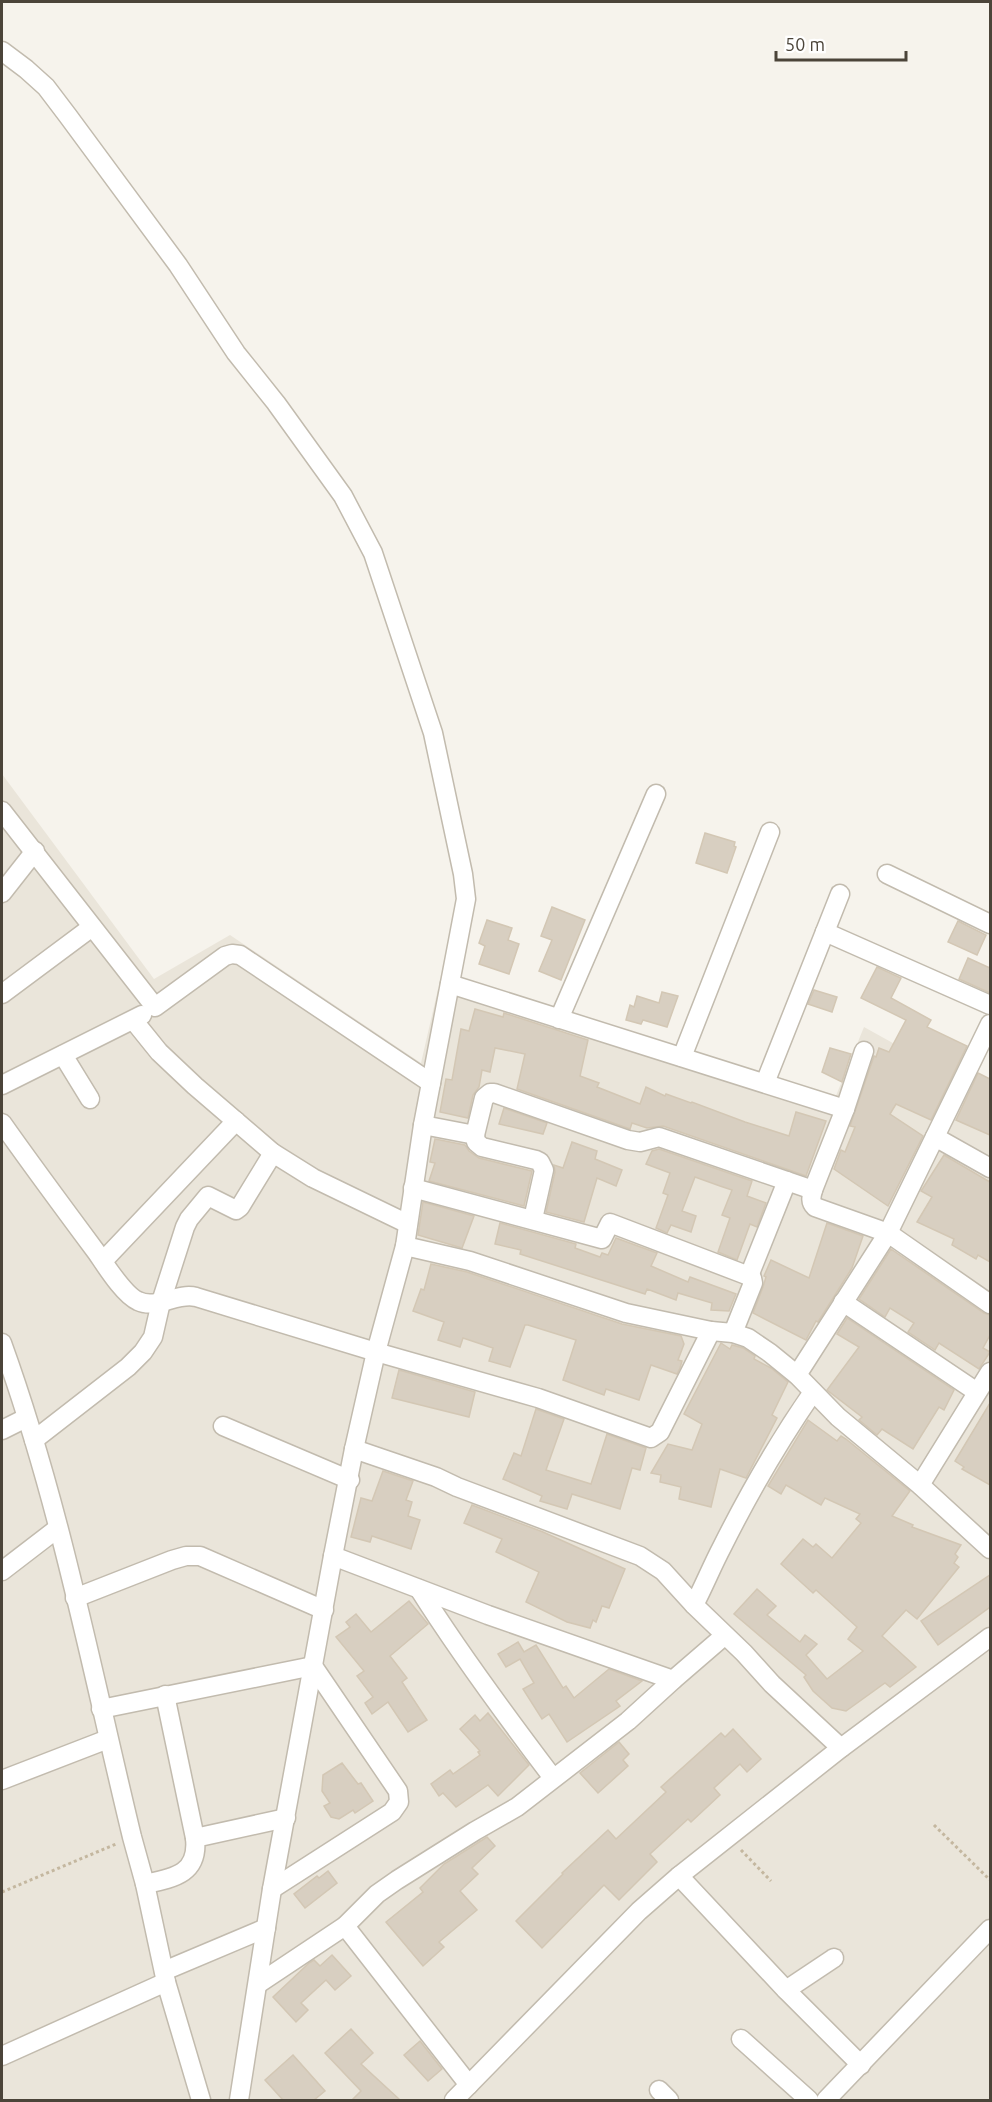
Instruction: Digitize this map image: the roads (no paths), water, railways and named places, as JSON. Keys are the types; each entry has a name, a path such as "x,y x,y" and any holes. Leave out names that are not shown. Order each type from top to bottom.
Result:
{"street":[{"path":"2,51 46,87 178,264 236,353 276,403 343,496 373,554 433,733 463,874 466,899 423,1125 405,1246 376,1352 333,1556 272,1889 239,2100"},
{"path":"559,1018 656,794"},
{"path":"4,818 35,852 155,1007"},
{"path":"682,1057 770,832"},
{"path":"2,893 35,852"},
{"path":"887,874 990,924"},
{"path":"765,1083 840,894"},
{"path":"2,994 92,927"},
{"path":"825,933 990,1005"},
{"path":"2,1085 134,1021 225,956 232,954 240,955 431,1083"},
{"path":"450,984 845,1108"},
{"path":"134,1021 159,1052 273,1154 313,1178 408,1224"},
{"path":"797,1375 888,1233 990,1024"},
{"path":"864,1051 811,1201 815,1207 888,1233 990,1304"},
{"path":"63,1055 90,1099"},
{"path":"533,1219 543,1166 536,1160 478,1145 476,1142 484,1098 490,1093 628,1140 640,1142 659,1137 813,1190"},
{"path":"103,1261 236,1121"},
{"path":"2,1123 103,1261 127,1292 138,1301 161,1302 188,1294 376,1352 544,1400 651,1438 660,1432 711,1331"},
{"path":"423,1125 476,1134"},
{"path":"934,1137 990,1168"},
{"path":"34,1440 128,1367 143,1352 153,1337 184,1227 205,1197 212,1197 236,1210 240,1207 273,1154"},
{"path":"749,1276 787,1181"},
{"path":"413,1188 602,1239 610,1223 749,1276 753,1283 734,1333"},
{"path":"405,1246 470,1261 626,1313 711,1331 734,1333 748,1338 797,1375 838,1417 920,1485 990,1549"},
{"path":"843,1302 977,1392"},
{"path":"2,1343 34,1440 58,1528 145,1884 165,1976 201,2100"},
{"path":"920,1485 990,1372"},
{"path":"694,1605 722,1546 769,1461 813,1392"},
{"path":"2,1430 26,1418"},
{"path":"223,1426 350,1480"},
{"path":"354,1449 436,1478 640,1557 663,1571 772,1684 841,1748"},
{"path":"2,1571 58,1528"},
{"path":"75,1598 172,1560 186,1556 200,1556 324,1610"},
{"path":"333,1556 488,1615 673,1680"},
{"path":"418,1588 472,1670 554,1778"},
{"path":"258,1984 345,1926 377,1894 397,1880 517,1807 575,1764 628,1721 724,1636"},
{"path":"454,2100 639,1911 679,1876 841,1748 990,1637"},
{"path":"101,1708 313,1666"},
{"path":"272,1889 392,1812 399,1802 399,1791 313,1666"},
{"path":"145,1884 178,1876 186,1870 195,1856 195,1838 165,1695"},
{"path":"2,1780 108,1739"},
{"path":"195,1838 286,1818"},
{"path":"679,1876 786,1990 861,2065"},
{"path":"345,1926 469,2085"},
{"path":"2,2056 266,1928"},
{"path":"831,2099 990,1929"},
{"path":"786,1990 834,1958"},
{"path":"741,2039 809,2100"}]}
